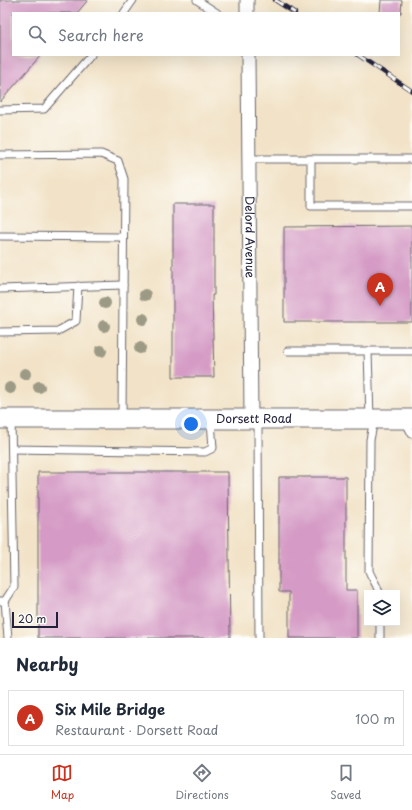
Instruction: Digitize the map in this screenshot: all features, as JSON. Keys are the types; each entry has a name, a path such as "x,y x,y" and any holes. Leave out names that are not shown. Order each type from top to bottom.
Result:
{"main road":[{"name":"Dorsett Road","path":"6,419 372,419 409,424"}],"street":[{"path":"247,0 247,12"},
{"name":"Delord Avenue","path":"248,56 254,420"}],"lane":[{"path":"125,12 133,0"},
{"path":"197,0 215,12"},
{"path":"0,110 44,109 90,56"},
{"path":"0,155 100,154 118,160 124,179 122,420"},
{"path":"249,159 412,160"},
{"path":"311,159 311,206 412,206"},
{"path":"0,236 123,237"},
{"path":"0,289 123,285"},
{"path":"0,332 58,331 76,321 78,286"},
{"path":"288,351 412,350"},
{"path":"368,351 372,419 370,440 369,570 378,590"},
{"path":"6,419 12,450 14,587 3,601 8,638"},
{"path":"12,450 205,452 213,448 211,420"},
{"path":"254,420 259,638"},
{"path":"380,626 380,638"}],"building":[{"path":"0,0 88,0 78,12 12,12 12,56 40,56 0,102"},
{"path":"381,0 402,0 401,13 380,12"},
{"path":"173,204 214,204 214,295 212,295 214,377 173,377"},
{"path":"412,226 412,322 284,322 284,227"},
{"path":"38,472 228,472 230,638 38,638"},
{"path":"279,477 346,477 346,590 357,590 357,638 289,638 289,592 279,592"}],"railway":[{"path":"275,0 293,12"},
{"path":"360,56 412,91"}],"place":[{"name":"Six Mile Bridge","path":"380,306"}]}
